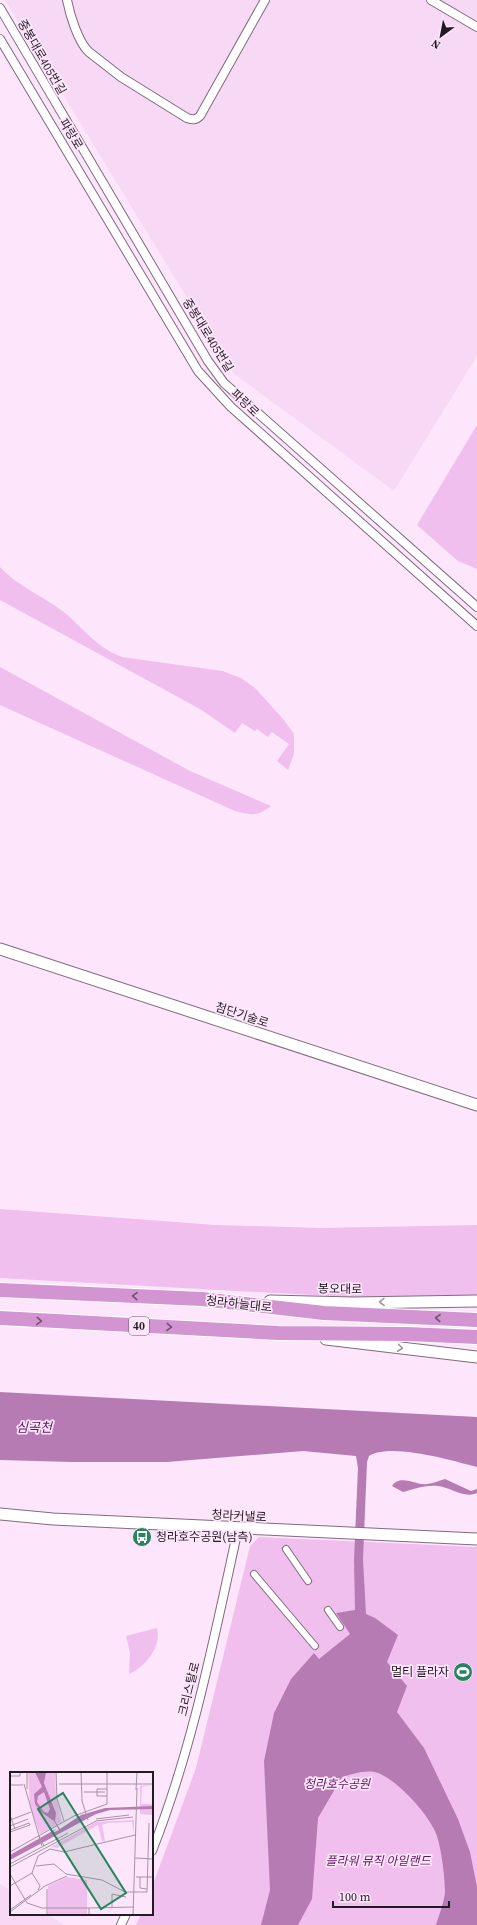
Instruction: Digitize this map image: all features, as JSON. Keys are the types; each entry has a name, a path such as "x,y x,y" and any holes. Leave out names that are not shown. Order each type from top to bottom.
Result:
{"highway":[{"name":"청라하늘대로","path":"0,1290 202,1299 324,1313 477,1320"},
{"name":"40","path":"0,1318 278,1333 407,1334 477,1337"}],"street":[{"path":"67,0 69,10 84,48 88,52 121,77 192,120 200,116 265,0"},
{"path":"431,0 477,27"},
{"name":"중봉대로405번길","path":"0,8 208,361 224,383 477,607"},
{"name":"파랑로","path":"0,39 198,371 231,408 477,626"},
{"name":"첨단기술로","path":"0,949 477,1105"},
{"name":"봉오대로","path":"202,1299 353,1303 477,1301"},
{"name":"40","path":"278,1333 477,1357"},
{"name":"청라커낼로","path":"0,1514 53,1519 238,1529 477,1539"},
{"name":"크리스탈로","path":"153,1848 173,1793 189,1740 211,1651 238,1529"},
{"path":"286,1549 308,1581"},
{"path":"254,1574 315,1646"},
{"path":"328,1610 340,1627"},
{"path":"121,1925 126,1915"}],"shaded area":[{"path":"5,0 477,0 477,356 394,491 233,373"},
{"path":"0,1884 10,1890 10,1915 49,1915 64,1925 0,1925"}],"green space":[{"path":"477,425 477,569 458,561 417,525"},
{"path":"0,567 23,586 49,601 65,613 91,638 113,653 122,657 222,671 241,678 255,688 283,719 294,734 294,754 288,770 277,761 289,744 272,732 268,737 257,729 255,731 242,723 235,733 200,709 0,600"},
{"path":"0,667 190,771 271,806 262,812 254,814 235,811 0,705"},
{"path":"0,1209 216,1225 320,1228 477,1225 477,1296 349,1297 0,1278"},
{"name":"청라호수공원","path":"259,1537 477,1547 477,1925 136,1925 141,1915 153,1915 153,1884 196,1768 250,1546"},
{"path":"157,1628 157,1642 151,1656 141,1667 129,1674 130,1653 126,1636"}],"water":[{"name":"심곡천","path":"0,1392 477,1417 477,1467 438,1457 406,1452 379,1452 369,1456 367,1462 363,1560 366,1614 375,1618 398,1635 387,1662 407,1686 397,1712 424,1748 458,1819 470,1852 477,1887 477,1925 436,1925 443,1905 445,1892 441,1851 434,1829 424,1813 394,1782 378,1773 360,1772 342,1777 318,1818 312,1899 298,1925 261,1925 270,1890 264,1761 274,1713 291,1679 314,1653 319,1659 350,1634 336,1613 355,1610 354,1560 358,1468 356,1456 303,1451 167,1462 0,1460"},
{"path":"445,1479 471,1491 477,1489 477,1493 467,1495 442,1487 433,1486 403,1492 392,1486 398,1481 402,1480 425,1484"}],"place":[{"name":"청라호수공원(남측)","path":"142,1537"},
{"name":"멀티 플라자","path":"463,1672"}],"park label":[{"name":"플라워 뮤직 아일랜드","path":"378,1861"}]}
